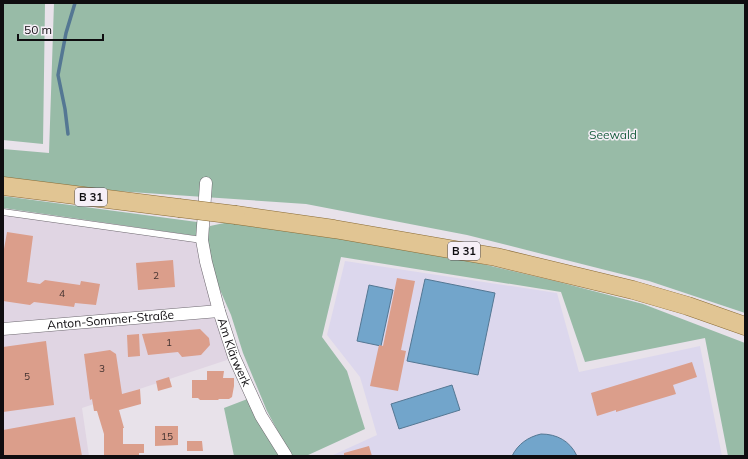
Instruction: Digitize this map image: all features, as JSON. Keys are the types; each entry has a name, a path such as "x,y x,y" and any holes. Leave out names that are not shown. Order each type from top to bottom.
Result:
{"main road":[{"name":"B 31","path":"3,186 236,215 334,229 496,256 633,290 688,306 745,326"}],"street":[{"name":"Am Klärwerk","path":"206,183 202,240 206,262 219,311 234,357 262,416 286,456"},
{"name":"Anton-Sommer-Straße","path":"3,329 219,311"}],"lane":[{"path":"3,212 202,240"}],"shaded area":[{"path":"3,214 200,242 233,358 82,408 89,456 3,456"},
{"path":"345,261 557,293 579,372 700,346 722,456 331,456 377,435 360,377 327,335"}],"green space":[{"path":"3,3 45,3 43,144 3,140"},
{"name":"Seewald","path":"54,3 745,3 745,313 649,281 467,235 306,204 101,190 3,177 3,149 49,153"},
{"path":"3,196 197,222 197,236 3,208"},
{"path":"229,222 415,248 555,281 643,304 745,343 745,456 728,456 705,338 585,362 561,292 341,257 322,337 347,371 365,429 306,456 291,456 267,411 243,353 231,315 210,267 205,238 210,226"},
{"path":"250,398 281,456 234,456 224,408"}],"water":[{"path":"425,279 495,293 478,375 407,361"},
{"path":"369,285 393,290 381,346 357,341"},
{"path":"452,385 460,410 399,429 391,404"},
{"path":"541,434 552,435 567,442 577,456 512,456 517,448 524,442"}],"building":[{"path":"7,232 33,236 27,282 40,284 45,280 80,285 81,281 100,284 96,305 75,303 74,307 34,302 30,305 3,301 3,248 4,249"},
{"path":"173,260 175,287 138,290 136,263"},
{"path":"397,278 415,281 401,350 406,351 398,391 370,386 379,345 383,346"},
{"path":"200,329 209,338 210,345 201,355 182,357 178,352 148,355 142,334"},
{"path":"139,334 140,356 128,357 127,335"},
{"path":"46,341 54,405 3,412 3,347"},
{"path":"110,350 116,354 122,394 140,389 141,404 119,410 124,428 123,444 144,444 144,453 139,453 139,456 104,456 104,434 97,411 94,411 92,399 90,400 84,354"},
{"path":"692,362 697,377 673,385 676,394 616,412 616,410 597,416 591,393"},
{"path":"207,371 224,371 223,378 234,378 232,397 229,399 218,400 200,400 198,398 192,398 192,380 207,380"},
{"path":"169,377 172,387 158,391 156,381"},
{"path":"75,417 82,456 3,456 3,430"},
{"path":"155,426 178,426 178,445 155,446"},
{"path":"187,441 202,441 203,451 187,451"},
{"path":"369,446 372,456 344,456 344,453"}],"waterway":[{"path":"68,134 65,109 58,75 66,33 75,3"}]}
